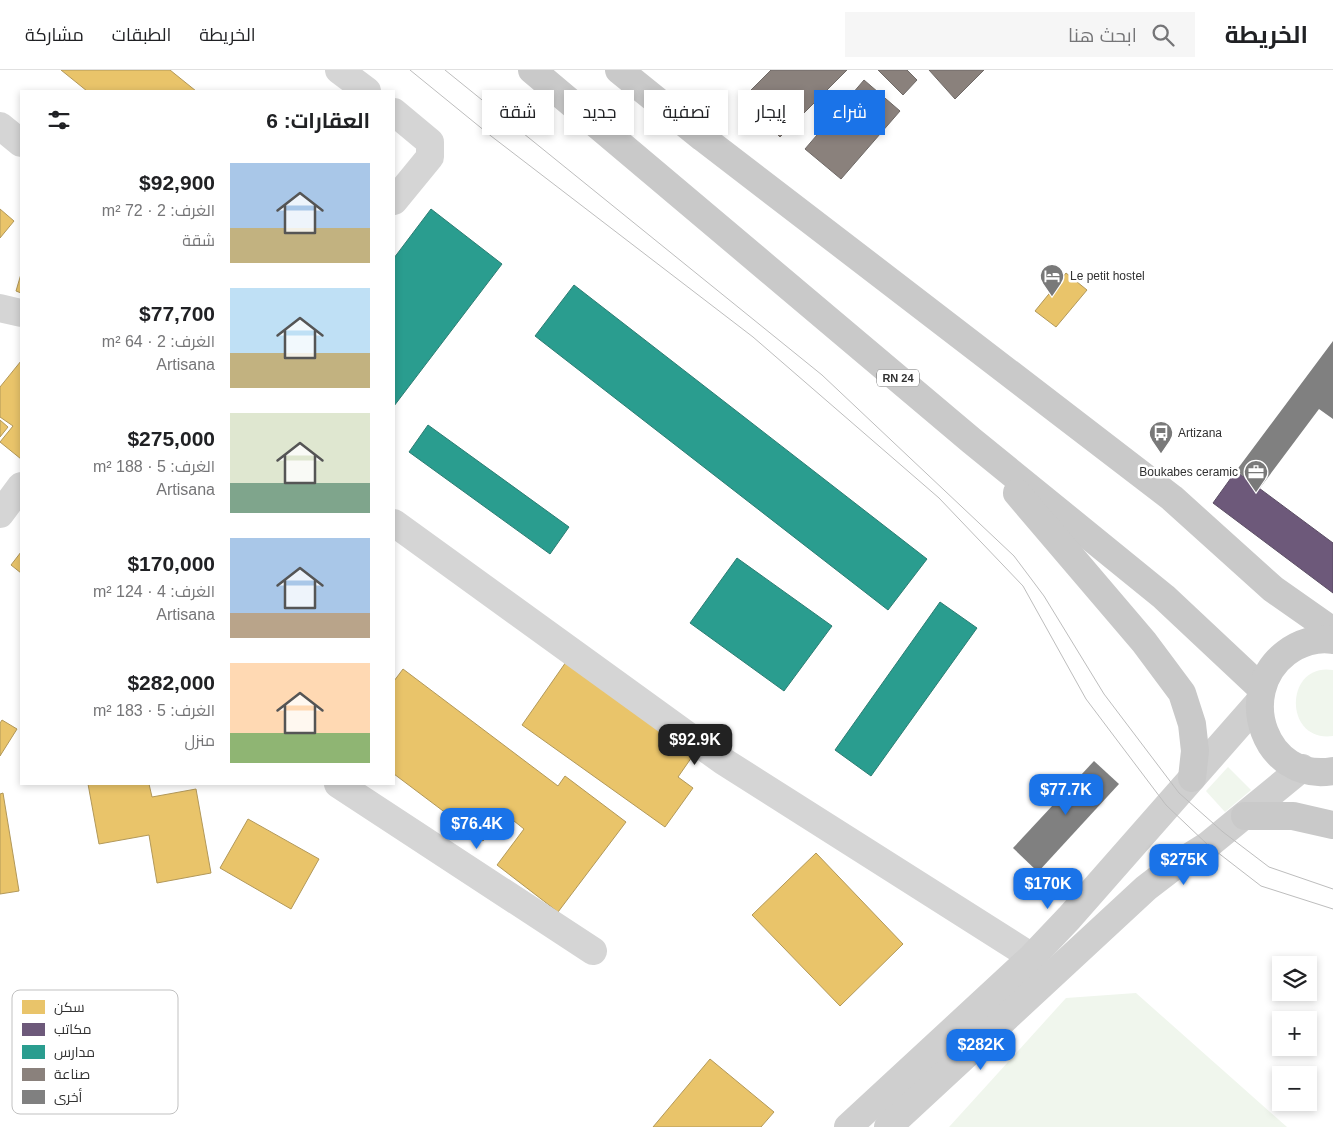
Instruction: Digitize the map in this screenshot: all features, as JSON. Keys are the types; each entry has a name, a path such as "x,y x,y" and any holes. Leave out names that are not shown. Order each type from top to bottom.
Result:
{"main road":[{"name":"RN 24","path":"532,70 972,441 1164,597 1260,695"},
{"path":"619,70 711,144 1172,498 1273,588 1333,631"},
{"path":"972,441 1144,642 1182,693 1192,724 1195,752 1192,778"},
{"path":"848,1127 1032,957 1069,918 1192,778 1260,695 1274,662 1296,645 1324,638 1333,640"},
{"path":"1260,695 1260,718 1265,734 1274,749 1287,760 1323,773"},
{"path":"888,1127 1146,888 1245,816 1323,773"},
{"path":"1245,816 1293,816 1333,825"}],"street":[{"path":"339,70 366,90"},
{"path":"395,113 430,142 430,157 395,200"},
{"path":"0,126 20,143"},
{"path":"0,308 20,313"},
{"path":"0,514 20,487"},
{"path":"395,524 724,761 1032,957"},
{"path":"340,785 593,951"}],"shaded area":[{"path":"1333,670 1333,736 1317,735 1305,728 1298,716 1296,703 1298,689 1305,678 1317,671"},
{"path":"1228,767 1251,790 1225,812 1206,791"},
{"path":"1136,993 1287,1127 949,1127 1066,998"}],"building: سكن":[{"path":"61,70 170,70 195,90 86,90"},
{"path":"0,209 14,221 0,238"},
{"path":"1066,273 1087,290 1056,327 1035,311"},
{"path":"20,277 20,293 16,291"},
{"path":"20,362 20,458 0,442 13,426 0,417 0,387"},
{"path":"0,420 8,427 0,437"},
{"path":"20,553 20,572 11,565"},
{"path":"566,662 694,754 678,777 693,788 665,827 522,725"},
{"path":"403,669 558,786 565,776 626,822 558,912 497,865 524,829 504,813 483,841 395,775 395,680"},
{"path":"2,720 17,729 0,756 0,723"},
{"path":"88,785 149,785 152,797 196,789 211,873 157,883 149,835 99,844"},
{"path":"3,793 19,891 0,894 0,794"},
{"path":"248,819 319,859 291,909 220,868"},
{"path":"816,853 903,944 840,1006 752,915"},
{"path":"710,1059 774,1112 761,1127 653,1127"}],"building: مكاتب":[{"path":"1236,471 1333,543 1333,593 1213,503"}],"building: مدارس":[{"path":"431,209 502,264 395,405 395,257"},
{"path":"574,285 927,559 888,610 535,336"},
{"path":"428,425 569,527 550,554 409,452"},
{"path":"737,558 832,626 784,691 690,623"},
{"path":"940,602 977,628 871,776 835,750"}],"building: صناعة":[{"path":"771,70 847,70 827,90 814,90 814,103 804,113 804,90 751,90"},
{"path":"878,70 907,70 917,80 903,95"},
{"path":"929,70 984,70 955,99"},
{"path":"864,80 876,90 855,90"},
{"path":"885,98 900,111 885,128"},
{"path":"817,135 879,135 841,179 805,149"}],"building: أخرى":[{"path":"1333,341 1333,419 1319,409 1260,488 1236,471"},
{"path":"1094,761 1119,784 1038,872 1013,848"}],"tram line":[{"path":"410,70 491,136 753,337 939,498 1023,586 1086,699 1166,805 1208,845 1261,886 1333,909"},
{"path":"445,70 822,375 1014,556 1044,596 1104,694 1179,793 1223,832 1269,867 1333,889"}],"place":[{"name":"Le petit hostel","path":"1052,297"},
{"name":"Artizana","path":"1161,454"},
{"name":"Boukabes ceramic","path":"1256,493"}]}
